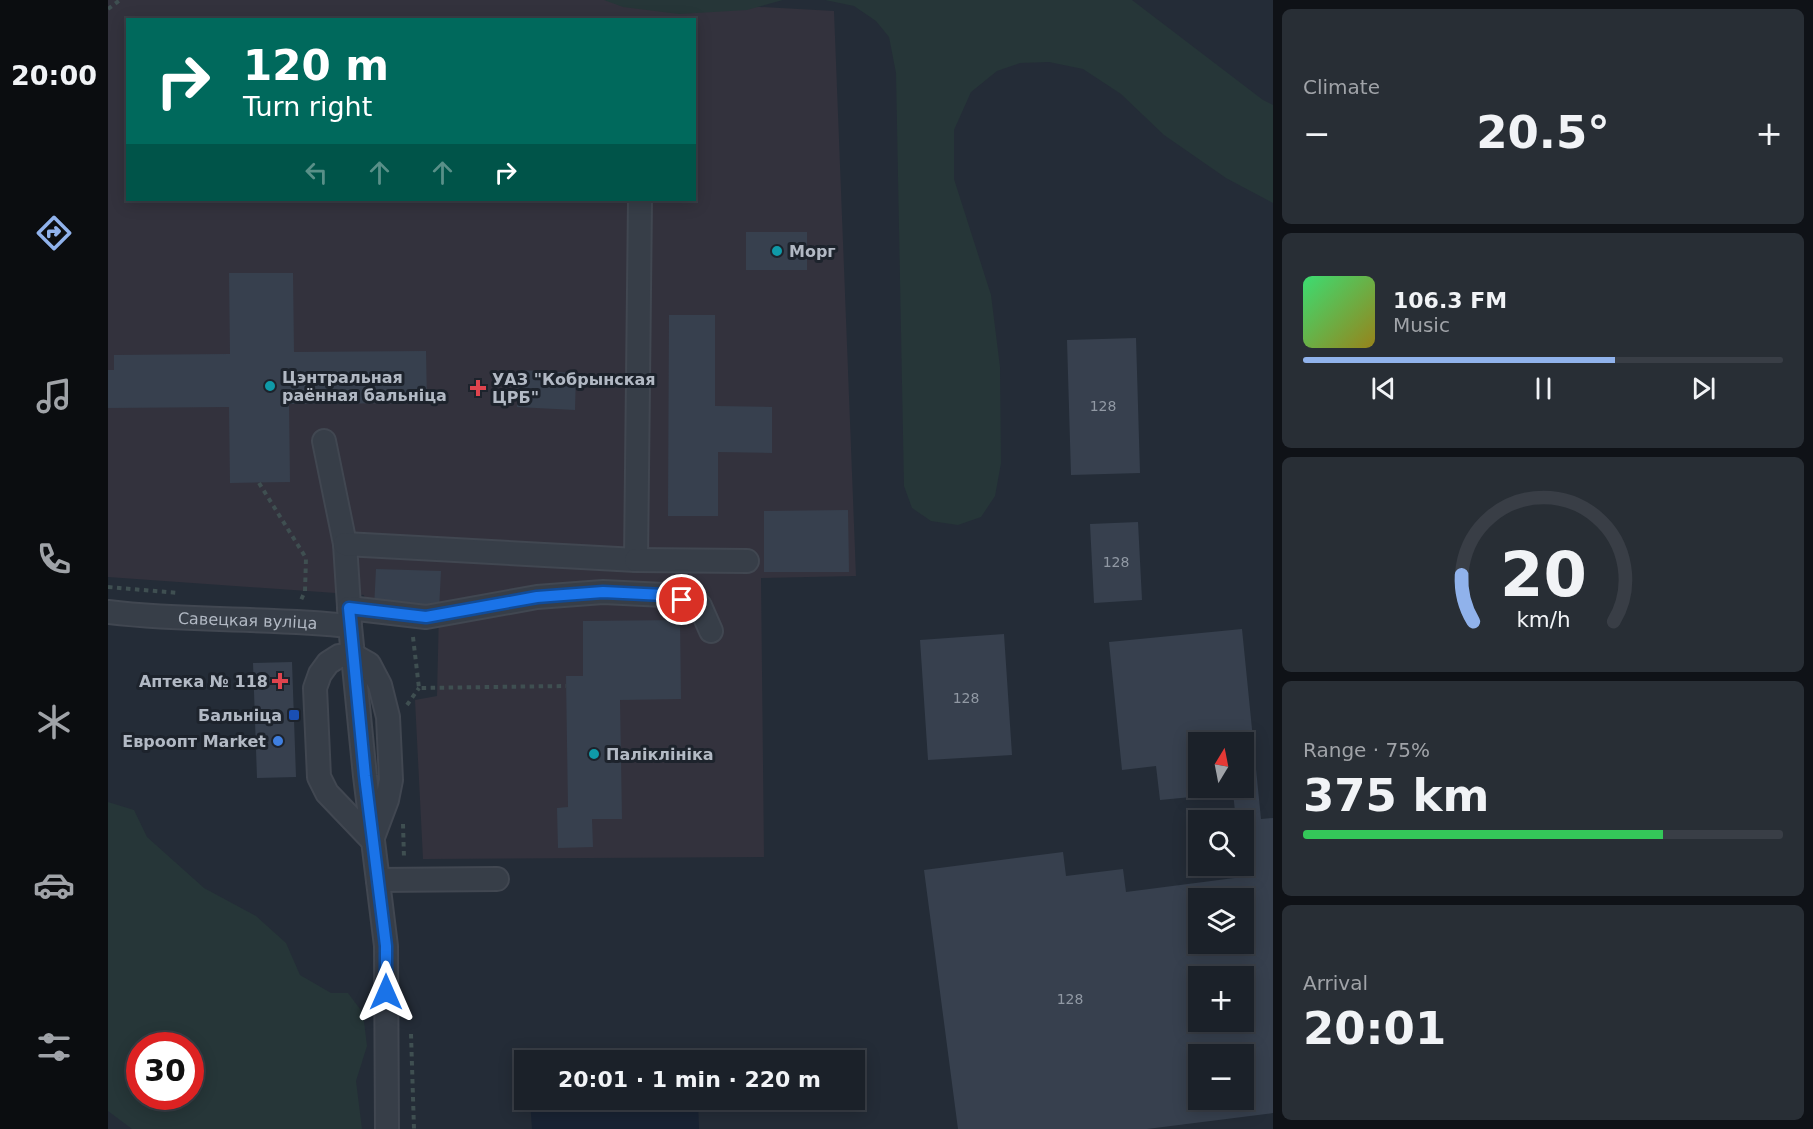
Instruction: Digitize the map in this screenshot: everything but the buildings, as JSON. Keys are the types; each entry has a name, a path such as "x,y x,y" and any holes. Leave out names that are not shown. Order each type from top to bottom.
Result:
{"street":[{"path":"636,560 640,201"},
{"path":"324,441 345,544 349,617 372,840 386,946 387,1129"},
{"path":"345,544 636,560 747,561"},
{"name":"Савецкая вуліца","path":"108,612 148,617 305,621 349,617 426,617 537,597 603,592 664,595 700,606 711,631"},
{"path":"353,656 339,656 328,663 320,674 315,688 319,777 327,793 372,840"},
{"path":"378,880 497,879"}],"path":[{"path":"108,9 120,0"},
{"path":"259,483 306,558 305,591 299,604"},
{"path":"403,710 419,688"},
{"path":"403,816 405,880"},
{"path":"411,1034 414,1129"}],"shaded area":[{"name":"УАЗ \"Кобрынская ЦРБ\"","path":"108,0 634,0 834,11 856,576 761,578 764,857 423,859 415,700 437,696 439,610 366,605 364,595 108,577"},
{"path":"604,0 783,0 747,10 679,14 623,7"},
{"path":"825,0 1132,0 1263,100 1273,105 1273,203 1226,178 1164,135 1121,94 1083,69 1049,62 1020,63 997,71 971,92 954,130 954,179 991,295 1000,367 1001,463 995,496 981,517 958,525 931,521 912,508 904,486 896,73 889,37 876,21 854,6"},
{"path":"108,802 134,810 147,837 204,888 256,916 286,943 300,975 331,993 348,993 363,1013 367,1046 356,1081 362,1129 132,1129 108,1111"}],"water":[{"path":"531,1110 698,1110 699,1129 532,1129"}],"place":[{"name":"Морг","path":"777,251"},
{"name":"Цэнтральная раённая бальніца","path":"270,386"},
{"name":"УАЗ \"Кобрынская ЦРБ\"","path":"478,388"},
{"name":"Аптека № 118","path":"280,681"},
{"name":"Бальніца","path":"294,715"},
{"name":"Евроопт Market","path":"278,741"},
{"name":"Паліклініка","path":"594,754"}],"route":[{"path":"386,992 386,946 372,840 349,608 426,617 537,597 603,592 664,595 682,600"}]}
